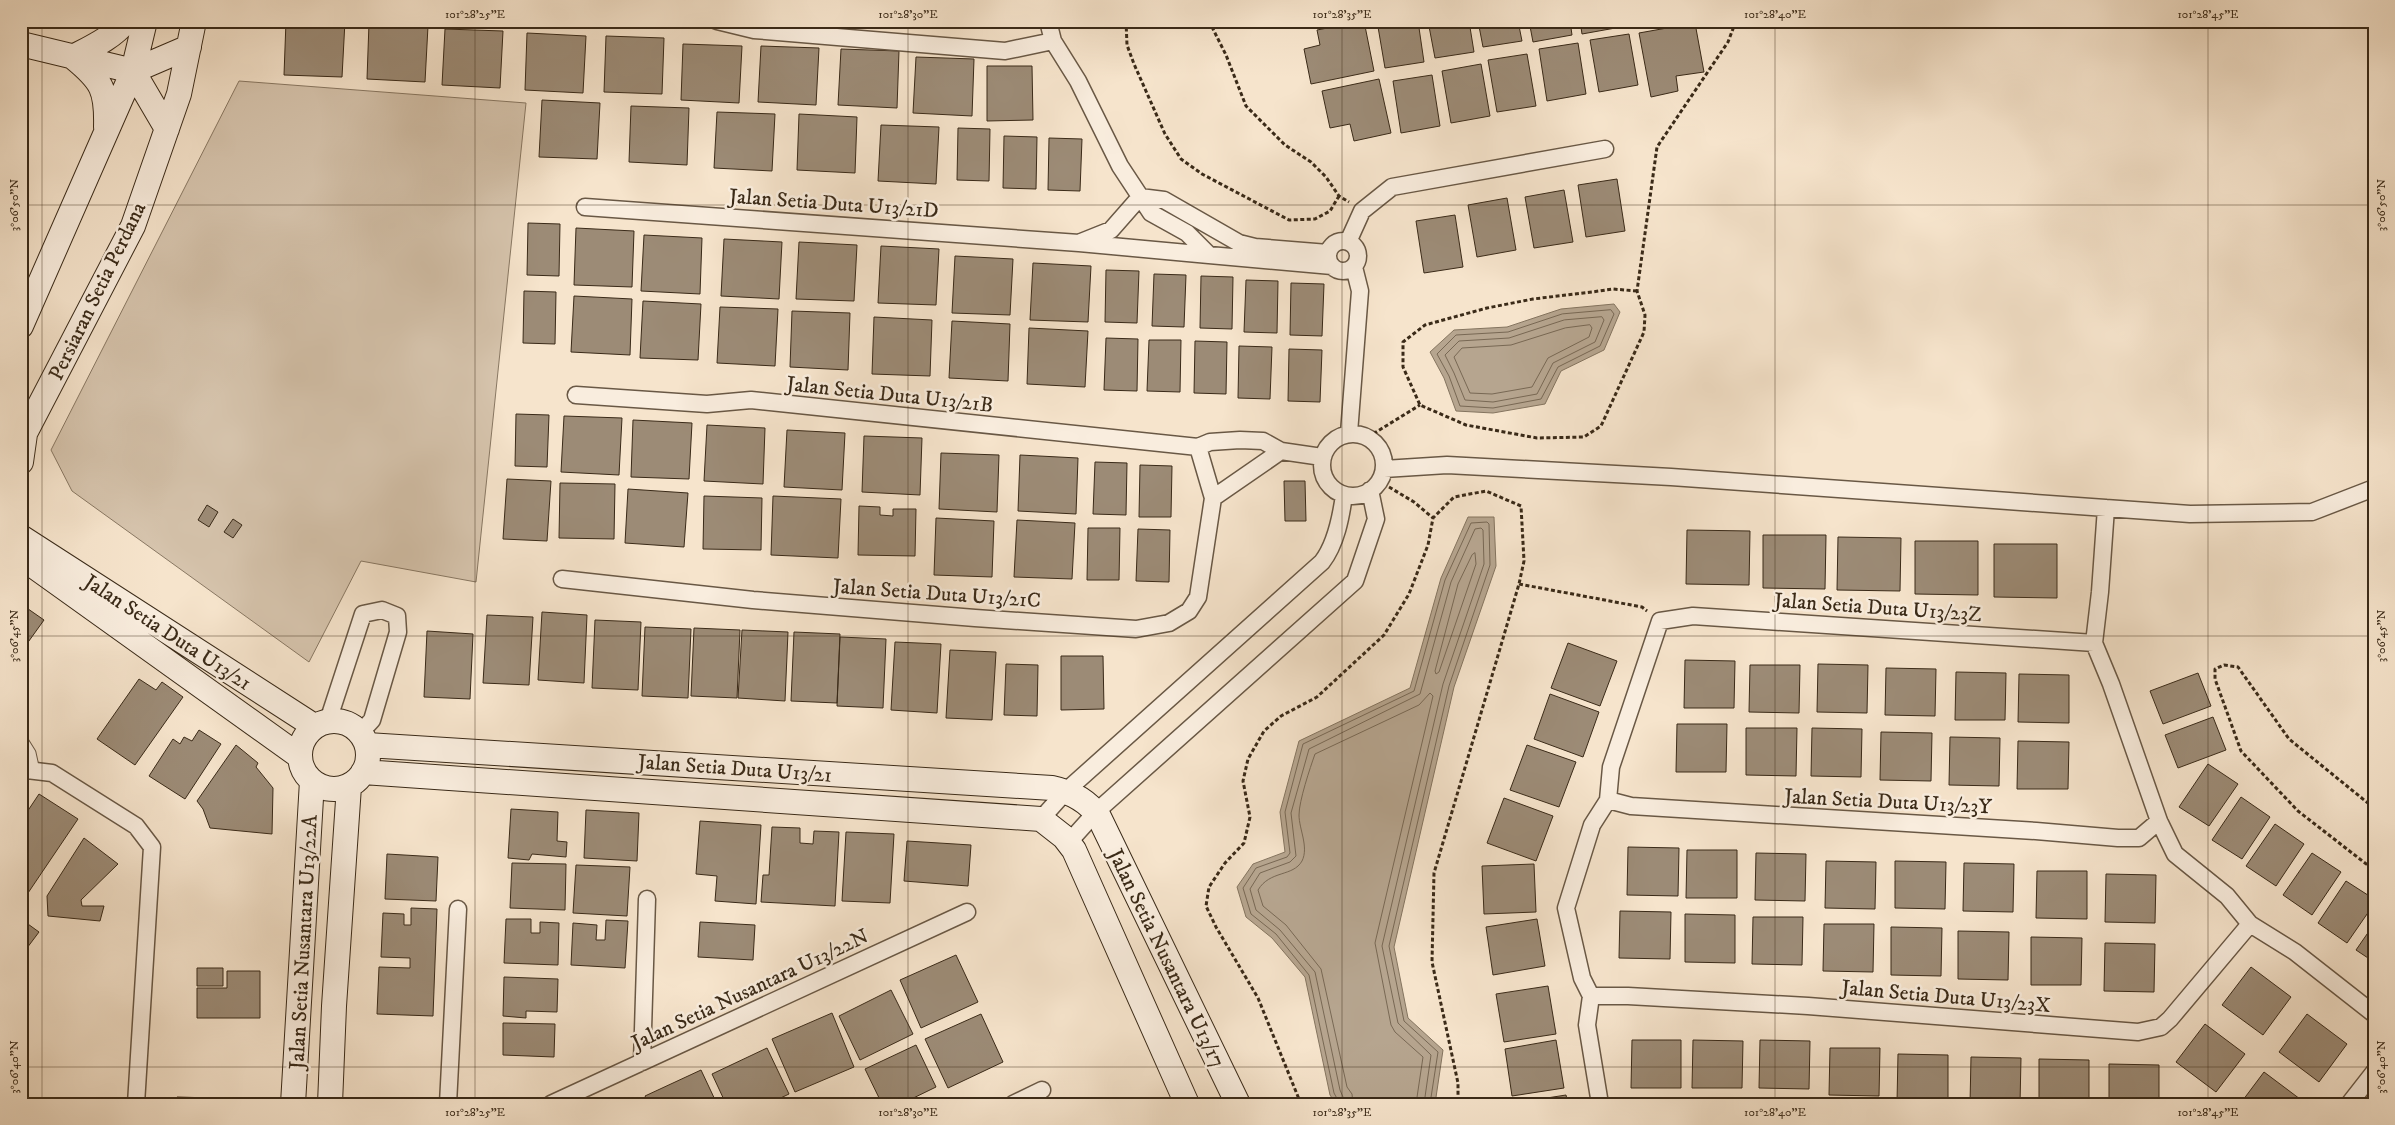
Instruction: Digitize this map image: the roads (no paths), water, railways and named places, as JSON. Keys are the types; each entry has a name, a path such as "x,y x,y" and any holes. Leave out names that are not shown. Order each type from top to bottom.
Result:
{"main road":[{"path":"73,57 102,42 120,29 126,21"},
{"path":"21,326 132,71 145,21"},
{"name":"Persiaran Setia Perdana","path":"21,462 23,438 133,226 179,94 194,21"},
{"path":"21,44 132,71 189,47"},
{"path":"73,57 94,74 103,86 107,105 106,133"},
{"path":"132,71 167,129"},
{"path":"21,343 34,297"},
{"path":"21,520 30,559"},
{"name":"Jalan Setia Duta U13/21","path":"21,537 30,559 299,756"},
{"name":"Jalan Setia Duta U13/21","path":"30,559 321,724"},
{"path":"345,722 364,739 368,754 356,779 329,789 312,781 302,768 299,756 300,745 306,734 321,724 345,722"},
{"name":"Jalan Setia Duta U13/21","path":"364,739 1052,788 1066,791 1076,796 1096,812"},
{"name":"Jalan Setia Duta U13/21","path":"356,779 1041,819"},
{"name":"Jalan Setia Nusantara U13/22A","path":"330,1096 334,1006 356,779"},
{"name":"Jalan Setia Nusantara U13/22A","path":"294,1095 312,781"},
{"name":"Jalan Setia Nusantara U13/17","path":"1096,812 1238,1104"},
{"path":"1041,819 1069,842"},
{"name":"Jalan Setia Nusantara U13/17","path":"1069,842 1187,1104"},
{"path":"294,1095 330,1096"}],"street":[{"path":"717,21 754,30 1005,51 1053,41"},
{"path":"1048,21 1053,41 1078,80 1120,166 1151,213 1187,233 1209,255"},
{"path":"1348,242 1362,210 1392,187 1605,149"},
{"path":"1079,243 1110,230 1140,197"},
{"path":"1140,197 1164,200 1239,242 1255,248 1330,260 1345,271 1354,267"},
{"name":"Jalan Setia Duta U13/21D","path":"585,206 1079,243 1209,255 1330,260"},
{"path":"1330,260 1333,244 1348,242 1353,244 1358,253 1354,267 1360,291 1349,433"},
{"name":"Jalan Setia Duta U13/21B","path":"576,395 708,404 751,400 1198,447 1210,442 1263,441 1281,451 1322,457"},
{"path":"1069,842 1096,812 1355,581 1376,519 1378,480 1381,451 1368,437 1349,433 1332,441 1322,457 1321,467 1328,484 1344,495 1353,496 1378,480 1447,465 1671,477 1816,489 1966,497 2190,514 2312,512 2374,488"},
{"path":"1198,447 1214,498 1281,451"},
{"path":"1041,819 1066,791 1322,562 1329,551 1342,511 1344,495"},
{"name":"Jalan Setia Duta U13/21C","path":"562,579 753,600 1136,629 1169,623 1189,612 1198,597 1214,498"},
{"path":"2106,508 2094,643 2111,684 2159,821 2175,854 2227,896 2250,924 2295,952 2374,1014"},
{"path":"321,724 363,614 382,610 397,616 398,632 372,720 364,739"},
{"name":"Jalan Setia Duta U13/23Z","path":"1608,800 1611,767 1660,621 1693,616 2094,643"},
{"path":"28,772 52,774 136,826 152,847 136,1104"},
{"path":"1600,1104 1587,1025 1591,996 1582,978 1566,908 1592,825 1608,800"},
{"name":"Jalan Setia Duta U13/23Y","path":"1608,800 1631,806 2036,831 2118,838 2139,838 2159,821"},
{"path":"642,1062 647,899"},
{"path":"448,1104 458,909"},
{"name":"Jalan Setia Nusantara U13/22N","path":"551,1104 967,912"},
{"name":"Jalan Setia Duta U13/23X","path":"1591,996 1628,996 1808,1006 2080,1028 2148,1031 2161,1027 2170,1019 2250,924"},
{"path":"2349,1104 2374,1072"},
{"path":"1013,1104 1042,1090"}],"lane":[{"path":"21,737 32,753 28,772"}],"water":[{"path":"1614,304 1620,312 1604,350 1561,371 1545,404 1493,413 1456,411 1444,378 1430,352 1454,330 1507,327 1561,309"},
{"path":"1468,517 1494,517 1496,566 1454,687 1394,947 1408,1018 1443,1050 1435,1104 1336,1104 1330,1095 1305,977 1272,938 1246,917 1237,887 1253,864 1285,852 1280,812 1299,741 1410,688 1441,578"}]}
